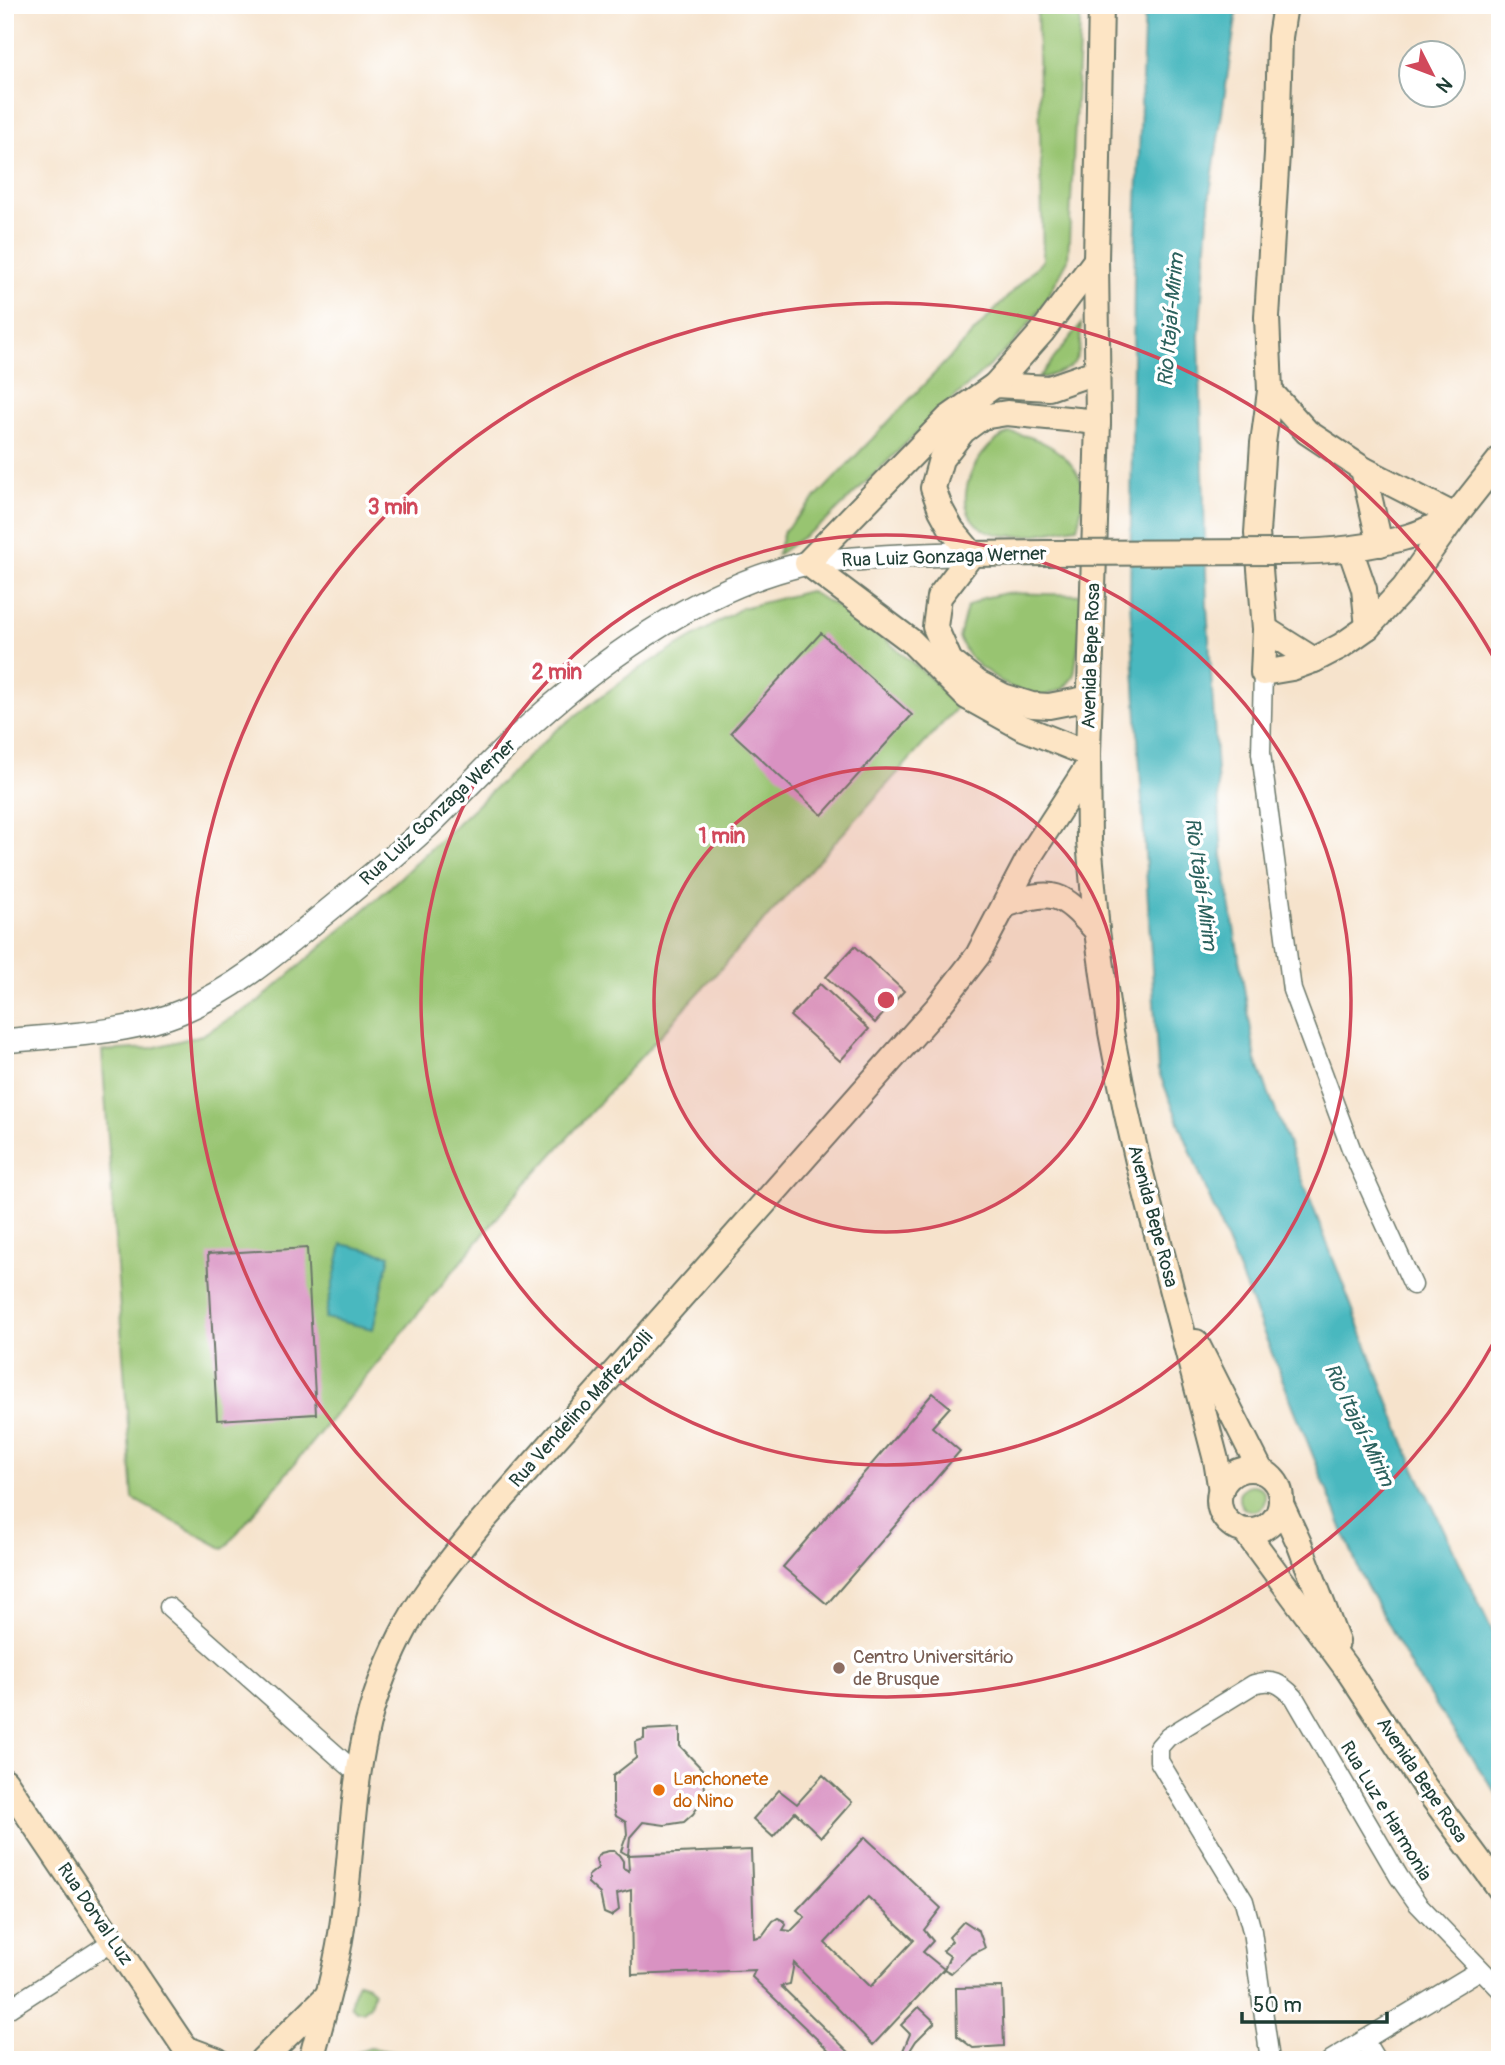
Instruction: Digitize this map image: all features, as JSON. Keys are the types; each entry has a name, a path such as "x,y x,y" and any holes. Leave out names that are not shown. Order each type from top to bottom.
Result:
{"main road":[{"name":"Avenida Bepe Rosa","path":"1101,5 1096,260 1098,422 1088,760 1089,841 1097,931 1111,1032 1126,1110 1216,1460 1221,1490"},
{"path":"1270,391 1307,432 1363,469 1455,516 1404,588 1368,627 1341,646 1314,660 1292,668 1264,673 1265,629 1257,533 1263,443 1270,391 1267,317 1277,153 1280,37 1285,5"},
{"path":"1088,760 967,697 911,641 807,563 948,418 995,385 1042,332 1096,260"},
{"path":"995,385 1049,388 1098,371"},
{"path":"1090,698 1049,706 1032,705 1003,696 978,683 950,661 935,627 939,597 972,554 952,530 933,488 941,459 963,431 982,417 1007,413 1098,422"},
{"path":"1263,443 1307,432"},
{"name":"Rua Luiz Gonzaga Werner","path":"972,554 1324,552 1380,544 1413,536 1455,516 1500,459"},
{"path":"1363,469 1380,544"},
{"path":"1350,549 1364,589 1368,627"},
{"path":"1265,629 1314,660"},
{"name":"Rua Vendelino Maffezzolli","path":"311,2060 338,1954 365,1734 386,1670 419,1603 443,1569 517,1481 937,1008 978,955 1031,854 1088,760"},
{"path":"1004,905 1034,895 1049,894 1064,900 1097,931"},
{"name":"Avenida Bepe Rosa","path":"1174,1297 1261,1471"},
{"path":"1261,1471 1277,1484 1281,1504 1277,1516 1269,1525 1258,1531 1245,1531 1230,1524 1222,1515 1219,1503 1221,1490 1237,1472 1261,1471"},
{"name":"Avenida Bepe Rosa","path":"1281,1504 1299,1543 1347,1669"},
{"name":"Avenida Bepe Rosa","path":"1245,1531 1347,1669 1444,1814 1500,1889"},
{"name":"Rua Dorval Luz","path":"5,1781 189,2054 218,2060"},
{"name":"Rua Vendelino Maffezzolli","path":"262,2060 327,1995"}],"street":[{"name":"Rua Luiz Gonzaga Werner","path":"5,1041 79,1034 149,1021 180,1012 226,988 280,950 391,859 516,739 592,673 642,638 703,601 766,574 807,563 900,555 972,554"},
{"path":"1264,673 1261,753 1292,990 1352,1151 1413,1285"},
{"path":"169,1607 358,1774"},
{"name":"Rua Luz e Harmonia","path":"1269,2060 1252,1931 1244,1901 1158,1761 1159,1747 1168,1737 1254,1684 1274,1681 1294,1698 1399,1877 1418,1904 1500,1989"},
{"path":"5,2011 114,1941"},
{"path":"1331,2060 1480,1970"},
{"path":"1364,2040 1376,2060"}],"green space":[{"path":"1037,5 1081,5 1068,260 1042,307 1013,344 827,520 777,555 784,531 1043,260"},
{"path":"1081,324 1079,348 1074,363 1061,372 1038,379"},
{"path":"1009,433 1041,441 1060,453 1075,469 1083,489 1077,527 1007,536 980,527 970,515 966,501 967,485 973,469 995,441"},
{"path":"809,591 868,624 960,704 515,1196 224,1549 133,1499 102,1051 152,1048 202,1035 258,1002 389,888 554,732 631,674 742,608"},
{"path":"1006,593 1085,595 1074,676 1063,689 1039,698 1008,686 968,655 959,638 967,607 983,598"},
{"path":"1252,1485 1261,1489 1265,1498 1261,1507 1252,1511 1243,1507 1239,1498 1243,1489"},
{"path":"358,1982 374,1991 370,2006 363,2011 356,2011 351,2006"},
{"path":"370,2048 399,2053 392,2060 346,2060"}],"water":[{"name":"Rio Itajaí-Mirim","path":"1145,5 1238,5 1210,193 1199,336 1207,605 1222,855 1256,1060 1414,1467 1500,1647 1500,1799 1414,1673 1361,1575 1158,1070 1130,601 1134,279"},
{"path":"342,1244 390,1255 373,1329 325,1318"}],"building":[{"path":"821,633 912,715 822,815 731,732"},
{"path":"855,946 904,991 875,1023 826,977"},
{"path":"820,984 869,1029 840,1061 790,1016"},
{"path":"307,1248 316,1414 217,1420 208,1254"},
{"path":"933,1393 950,1407 932,1427 960,1451 827,1604 783,1567"},
{"name":"Lanchonete do Nino","path":"680,1728 680,1746 702,1769 706,1795 684,1822 665,1825 643,1822 630,1837 628,1855 621,1851 627,1834 626,1822 616,1816 613,1805 613,1776 636,1758 635,1742 644,1739 644,1730"},
{"path":"823,1775 852,1802 821,1837 795,1812 773,1837 753,1819 779,1790 797,1804"},
{"path":"865,1837 941,1908 924,1930 933,1941 923,1952 944,1969 873,2045 794,1963 790,1984 781,1986 857,2060 839,2060 752,1977 755,1970 632,1975 631,1890 617,1894 619,1910 611,1916 604,1913 600,1894 588,1883 588,1876 598,1868 596,1859 601,1853 609,1851 619,1855 623,1868 629,1871 628,1855 751,1850 754,1938 762,1936 778,1918 786,1925 783,1930 791,1931 805,1917 797,1910","holes":["868,1897 914,1940 870,1987 825,1943"]},
{"path":"964,1921 979,1931 985,1948 971,1955 951,1973 944,1969 950,1956 943,1951 952,1941 949,1937"},
{"path":"1002,1987 1004,2046 973,2048 957,2036 956,1988"},
{"path":"919,2007 935,2022 916,2041 904,2060 899,2060 910,2034 901,2025"}],"place":[{"name":"Centro Universitário de Brusque","path":"839,1668"},
{"name":"Lanchonete do Nino","path":"659,1790"}]}
